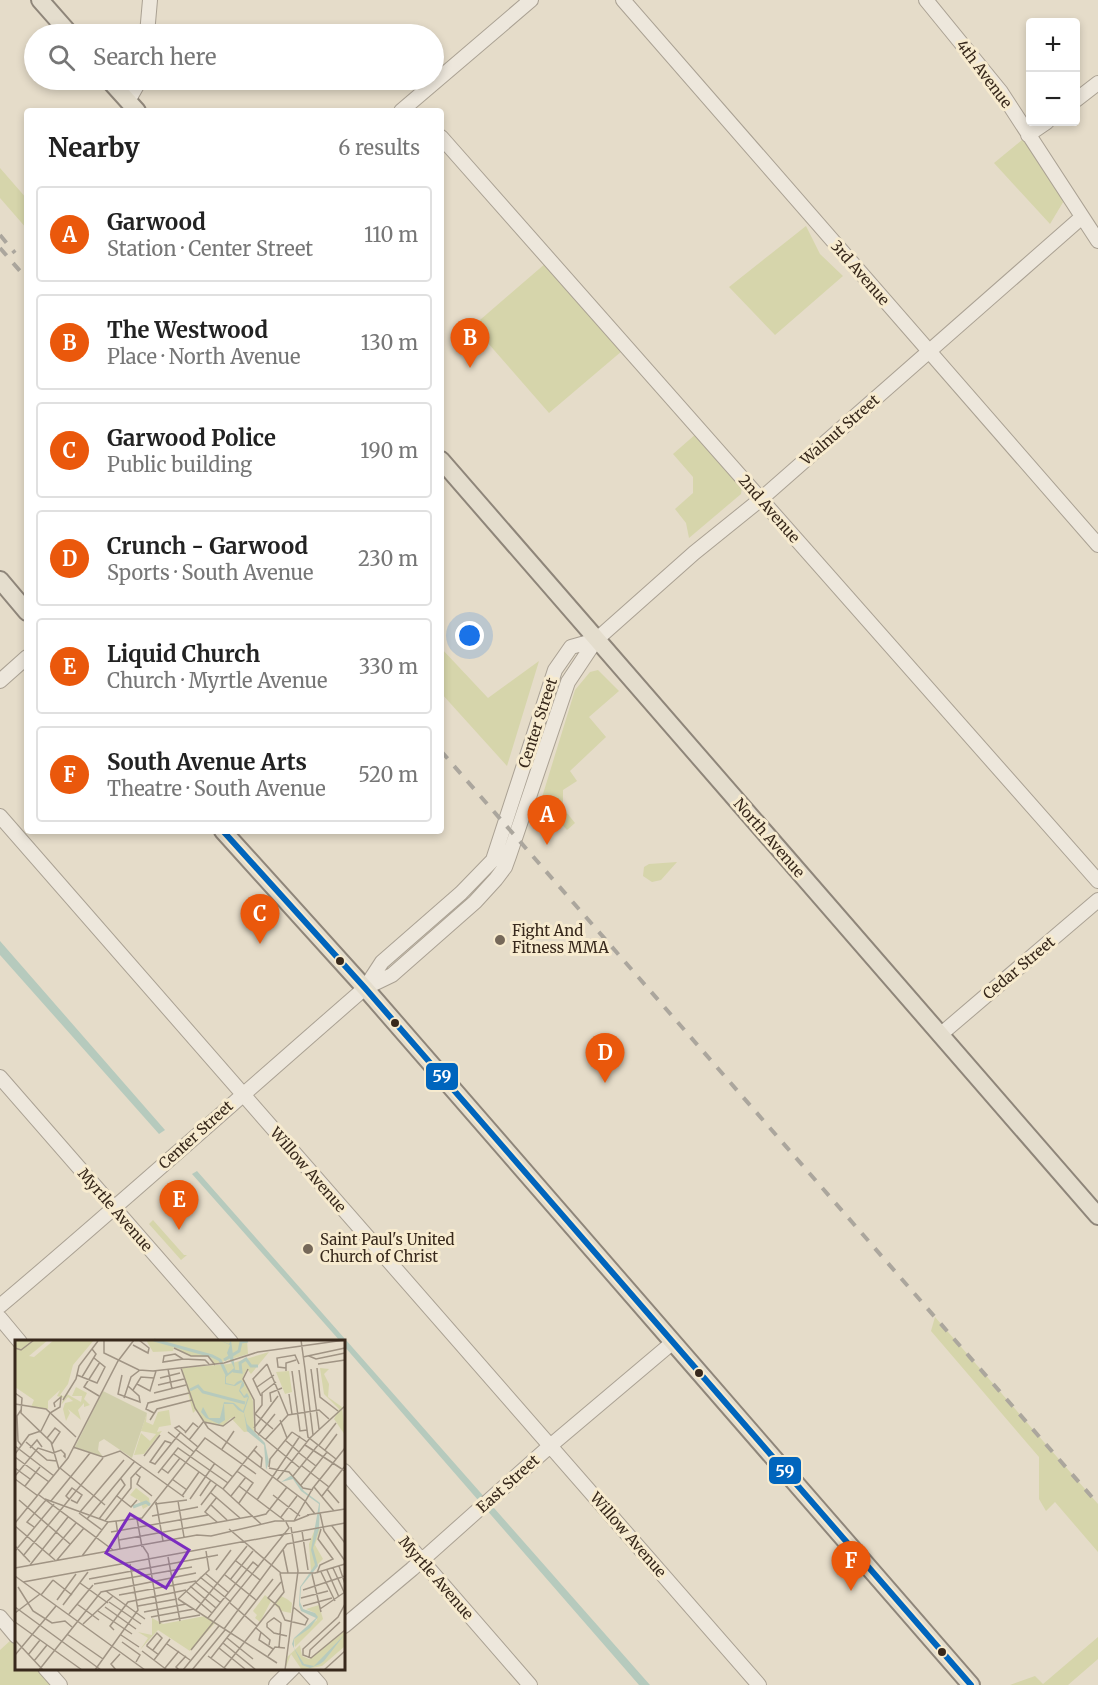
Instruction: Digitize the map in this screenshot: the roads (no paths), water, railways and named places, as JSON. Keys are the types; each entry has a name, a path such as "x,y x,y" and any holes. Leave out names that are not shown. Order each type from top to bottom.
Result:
{"main road":[{"path":"40,0 61,24"},
{"path":"118,90 133,106"},
{"name":"North Avenue","path":"444,463 1098,1216"},
{"path":"0,580 24,608"},
{"path":"227,834 365,988 971,1685"}],"street":[{"path":"148,24 150,0"},
{"path":"444,78 531,0"},
{"name":"3rd Avenue","path":"623,0 1098,545"},
{"name":"4th Avenue","path":"926,0 1000,92 1098,241"},
{"path":"1080,97 1098,83"},
{"path":"133,106 137,90"},
{"path":"410,108 430,90"},
{"path":"1028,135 1041,126"},
{"name":"2nd Avenue","path":"444,140 1098,880"},
{"name":"Walnut Street","path":"596,640 694,553 761,499 1082,217"},
{"name":"Center Street","path":"0,1306 365,988 382,962 461,893 493,860 555,670 571,647 596,640"},
{"path":"0,681 24,660"},
{"name":"Willow Avenue","path":"0,816 759,1685"},
{"name":"Cedar Street","path":"940,1035 1098,900"},
{"name":"Myrtle Avenue","path":"0,1077 230,1340"},
{"path":"0,1318 19,1340"},
{"name":"East Street","path":"345,1625 672,1342"},
{"name":"Myrtle Avenue","path":"345,1472 530,1685"},
{"path":"0,1617 15,1635"},
{"path":"47,1670 60,1685"},
{"path":"276,1685 292,1670"},
{"path":"308,1670 320,1685"}],"railway":[{"path":"0,235 15,253"},
{"path":"0,248 24,276"},
{"path":"444,754 1098,1504"}],"place":[{"name":"The Westwood","path":"470,368"},
{"name":"Garwood","path":"547,845"},
{"name":"Fight And Fitness MMA","path":"500,940"},
{"name":"Garwood Police","path":"260,944"},
{"name":"Crunch - Garwood","path":"605,1083"},
{"name":"Liquid Church","path":"179,1230"},
{"name":"Saint Paul's United Church of Christ","path":"308,1249"},
{"name":"South Avenue Arts","path":"851,1591"}]}
